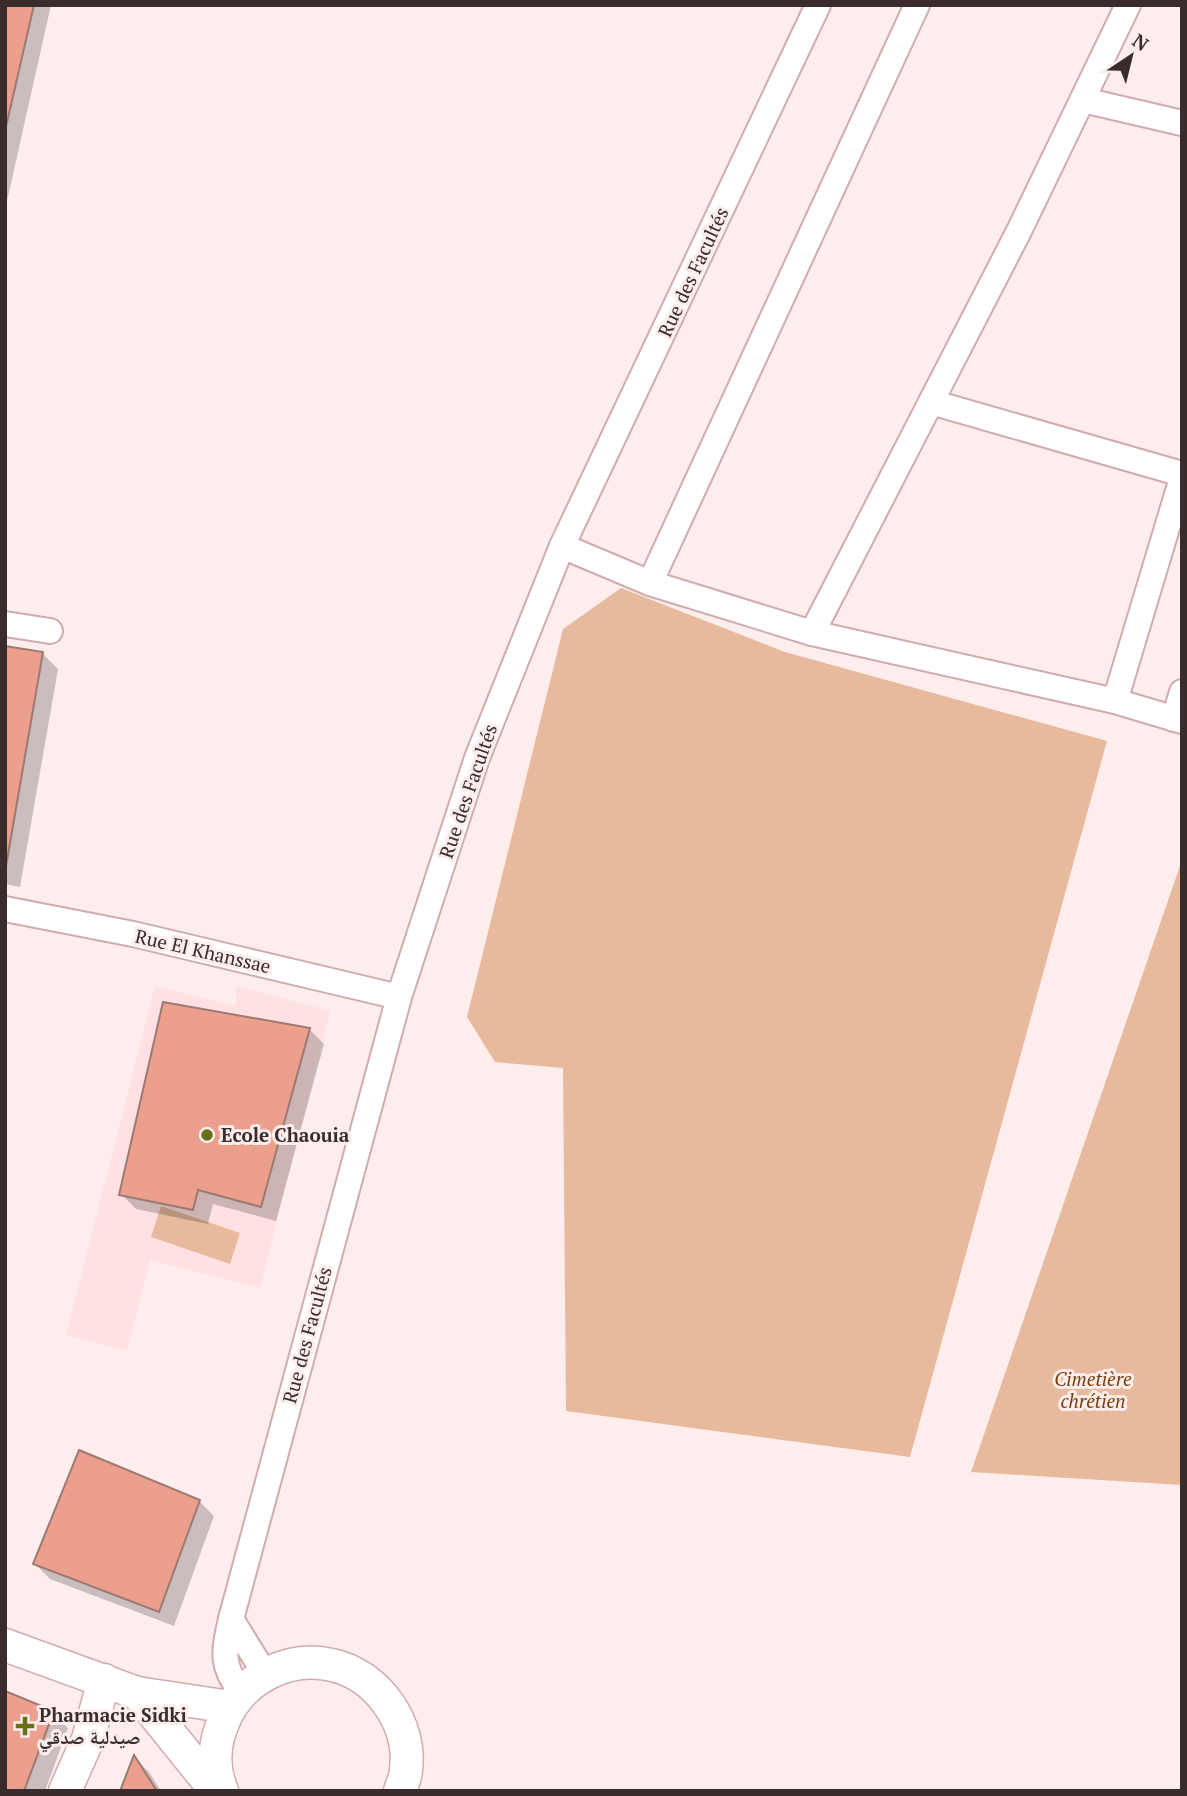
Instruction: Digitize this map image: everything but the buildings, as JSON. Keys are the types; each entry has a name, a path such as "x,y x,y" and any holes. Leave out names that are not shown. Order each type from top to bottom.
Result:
{"street":[{"name":"Rue des Facultés","path":"245,1691 231,1619 399,997 477,758 562,545 818,5"},
{"path":"650,583 917,5"},
{"path":"812,634 1083,100 1128,5"},
{"path":"1083,100 1182,122"},
{"path":"931,402 1182,476 1115,701"},
{"path":"562,545 650,583 812,634 1115,701 1178,720 1182,692"},
{"path":"5,624 50,631"},
{"name":"Rue El Khanssae","path":"5,909 133,934 399,997"},
{"path":"5,1645 137,1693 245,1691 298,1663 332,1665 365,1679 390,1703 404,1735 407,1770 400,1791"},
{"path":"65,1791 88,1739 104,1680"},
{"path":"222,1791 215,1756 219,1730 245,1691"},
{"path":"137,1693 216,1791"}],"shaded area":[{"name":"Ecole Chaouia","path":"155,986 236,1006 236,986 330,1011 260,1288 150,1260 127,1351 66,1335"}],"green space":[{"path":"621,588 785,652 1107,741 910,1457 566,1411 563,1068 495,1062 467,1017 563,629"},
{"name":"Cimetière chrétien","path":"1182,860 1182,1485 971,1472"},
{"path":"161,1206 240,1233 230,1264 151,1237"}],"place":[{"name":"Ecole Chaouia","path":"207,1135"},
{"name":"Pharmacie Sidki صيدلية صدقي","path":"25,1726"}]}
